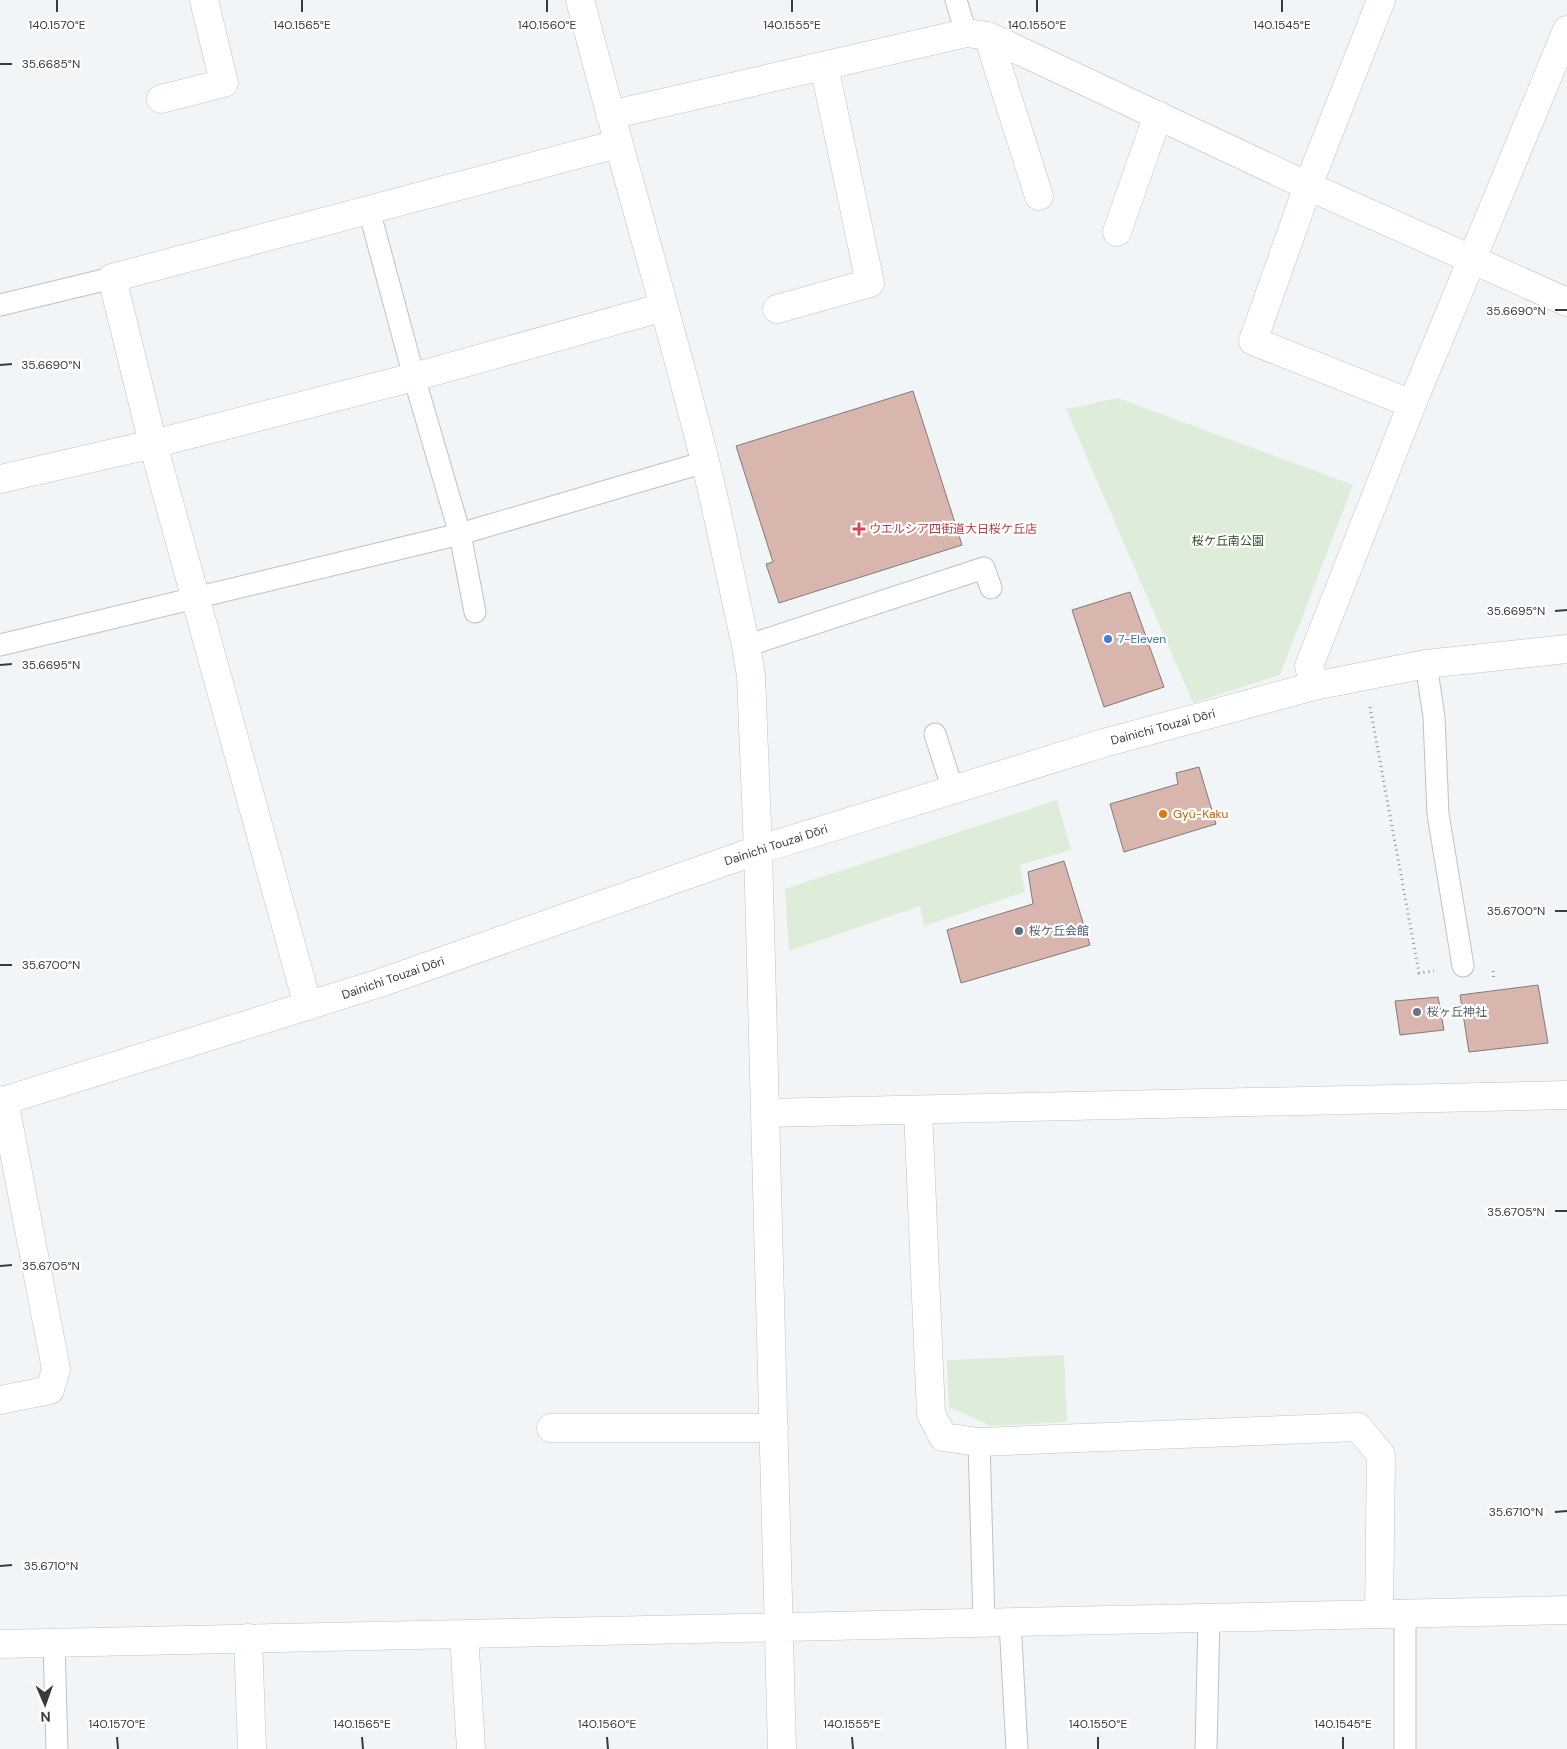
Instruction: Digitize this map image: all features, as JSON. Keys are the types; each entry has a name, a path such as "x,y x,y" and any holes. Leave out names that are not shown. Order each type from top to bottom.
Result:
{"street":[{"path":"161,99 224,83 204,0"},
{"path":"580,0 705,462 751,676 758,850 782,1749"},
{"path":"1381,0 1308,186 1253,341 1412,404"},
{"path":"1314,686 1309,666 1412,404 1567,30"},
{"path":"610,115 824,66 977,34 1567,302"},
{"path":"977,34 1039,196"},
{"path":"777,309 870,283 824,66"},
{"path":"1117,232 1158,115"},
{"path":"308,1006 154,444 112,278 618,144"},
{"path":"0,478 154,444 414,377 664,307"},
{"name":"Dainichi Touzai Dōri","path":"1,1095 308,1006 380,983 758,850 1104,744 1314,686 1426,664 1567,649"},
{"path":"0,1400 50,1390 56,1369 1,1095"},
{"path":"765,1113 1567,1096"},
{"path":"918,1110 931,1414 944,1438 979,1442 1358,1427 1381,1455 1392,1614"},
{"path":"551,1428 774,1428"},
{"path":"0,1644 1567,1610"},
{"path":"464,1634 471,1749"},
{"path":"248,1638 252,1749"}],"lane":[{"path":"956,0 977,34"},
{"path":"369,210 414,377 460,534 476,612"},
{"path":"0,305 112,278"},
{"path":"0,645 460,534 705,462"},
{"path":"746,646 984,568 991,588"},
{"path":"1426,664 1434,717 1438,814 1463,966"},
{"path":"935,734 953,790"},
{"path":"979,1442 997,1622 1017,1749"},
{"path":"1392,1614 1405,1749"},
{"path":"1206,1749 1209,1618"},
{"path":"54,1643 57,1749"}],"path":[{"path":"1364,677 1419,973 1492,962 1494,981"}],"green space":[{"name":"桜ケ丘南公園","path":"1118,398 1353,485 1280,675 1193,703 1066,409"},
{"path":"1057,800 1071,850 1020,865 1025,892 924,926 920,906 789,951 785,889"},
{"path":"1064,1355 1067,1422 991,1426 949,1407 947,1360"}],"building":[{"path":"913,391 962,545 779,603 766,564 773,562 736,446"},
{"path":"1130,592 1164,687 1104,707 1072,610"},
{"name":"Gyū-Kaku","path":"1199,767 1216,824 1124,852 1110,804 1178,784 1176,773"},
{"path":"1064,861 1090,945 961,983 947,930 1033,904 1028,872"},
{"path":"1538,985 1548,1043 1469,1052 1460,995"},
{"path":"1438,997 1444,1030 1400,1035 1395,1001"}],"place":[{"name":"ウエルシア四街道大日桜ケ丘店","path":"859,529"},
{"name":"7-Eleven","path":"1108,639"},
{"name":"Gyū-Kaku","path":"1163,814"},
{"name":"桜ケ丘会館","path":"1019,931"},
{"name":"桜ヶ丘神社","path":"1417,1012"}]}
